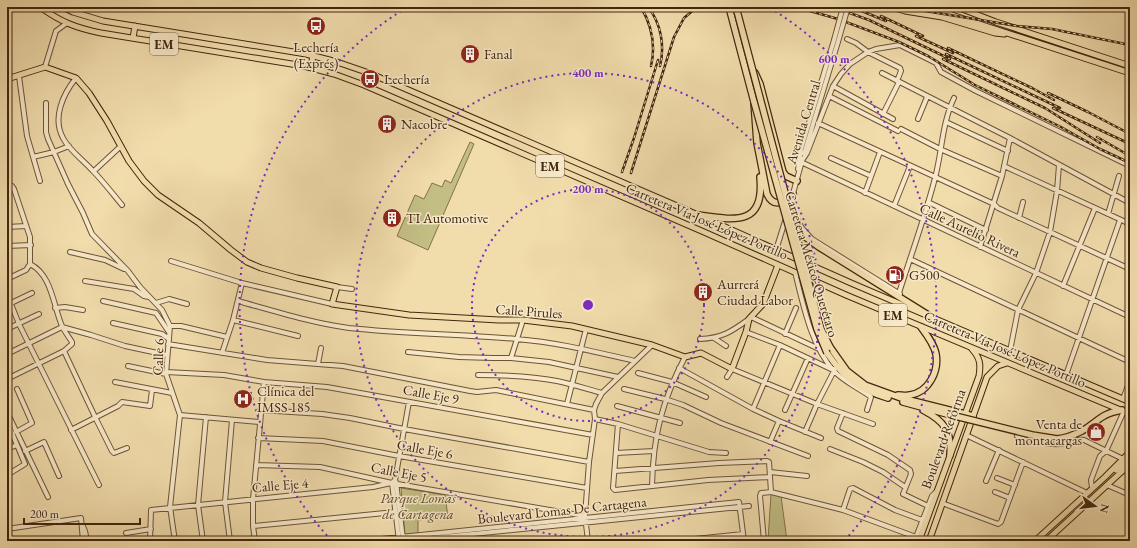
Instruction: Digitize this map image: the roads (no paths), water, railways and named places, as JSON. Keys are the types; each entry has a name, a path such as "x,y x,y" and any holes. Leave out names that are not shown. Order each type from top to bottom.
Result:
{"highway":[{"name":"Carretera México-Querétaro","path":"729,7 817,329 829,350"},
{"name":"Carretera México-Querétaro","path":"736,7 821,329 836,366 844,375 864,390 912,405 1032,436 1057,439 1073,435 1082,431 1105,415 1123,411"},
{"path":"751,63 760,84 781,166 786,176 797,181"},
{"path":"698,215 736,219 754,211 759,203 761,189 754,102"},
{"path":"757,143 765,187 769,198 775,202 781,203 793,194"},
{"path":"791,218 804,236 933,318"},
{"path":"890,394 910,395 919,392 925,388 933,376 937,363 936,353 932,342 921,326"},
{"name":"Carretera México-Querétaro","path":"836,366 848,371 865,385 890,394"},
{"path":"890,394 973,416"},
{"path":"912,405 934,416 946,427 950,438 950,455"}],"main road":[{"name":"Carretera Vía José López Portillo","path":"40,7 67,24 79,28 311,68 364,85 795,272 1130,414"},
{"name":"Carretera Vía José López Portillo","path":"63,7 73,12 104,21 313,55 369,73 1130,402"},
{"path":"892,7 905,11 942,17 995,33 1013,35"},
{"path":"927,7 1130,73"},
{"path":"957,7 1130,66"},
{"path":"133,38 135,26"},
{"path":"311,68 313,55"},
{"path":"7,80 45,67 76,78 89,92 129,161 144,181 158,195 199,223 247,262 261,268 337,287 332,304"},
{"path":"732,369 750,318 763,304 778,264"},
{"name":"Calle Pirules","path":"332,304 410,315 523,320 572,326 652,345 686,357 701,353 732,369"},
{"name":"Boulevard Reforma","path":"918,539 979,376 981,364 980,360 970,347"},
{"path":"987,377 998,366 1008,363"},
{"name":"Boulevard Reforma","path":"929,541 987,377"},
{"path":"1035,541 1130,452"},
{"path":"1095,496 1105,477 1115,471 1130,458"},
{"path":"1046,541 1130,464"},
{"path":"1081,498 1086,504"}],"street":[{"name":"Avenida Central","path":"776,250 799,174 844,7"},
{"path":"45,67 56,31 67,24"},
{"path":"847,39 901,70 898,81 883,114"},
{"name":"Avenida Central","path":"799,174 798,162 801,149 836,41"},
{"path":"801,162 807,153 833,86 841,74 850,64 868,52 896,45 903,45 936,63 941,72 976,91 1130,166"},
{"path":"882,73 1010,138 1130,203"},
{"path":"19,76 27,136 40,181"},
{"path":"76,78 65,92 59,112 59,129 69,146 94,171 122,205"},
{"path":"833,86 893,119"},
{"path":"829,96 940,149 1002,176"},
{"path":"918,119 927,97"},
{"path":"899,293 923,220 935,177 949,108 954,98"},
{"path":"46,103 46,132 68,184 92,234 128,271"},
{"path":"946,122 1008,151"},
{"path":"818,123 994,204 998,208 1130,269"},
{"path":"980,247 1002,176 1010,138"},
{"path":"33,157 54,152 69,146"},
{"path":"94,171 121,146"},
{"path":"865,193 880,152"},
{"path":"831,158 871,176"},
{"name":"Calle Aurelio Rivera","path":"801,162 1130,317"},
{"path":"1010,351 1018,310 1036,273 1050,232 1057,191 1059,165"},
{"path":"894,206 910,166"},
{"path":"1004,166 1130,224"},
{"path":"1108,214 1119,176"},
{"path":"7,185 12,186 14,189 31,245 30,264 26,270 7,279"},
{"path":"928,202 986,230"},
{"path":"1019,218 1023,202"},
{"path":"790,203 796,220 812,239 899,293 909,303"},
{"path":"1063,286 1095,208"},
{"path":"1066,375 1120,220"},
{"path":"7,227 26,226"},
{"path":"7,246 31,245"},
{"name":"Calle 6","path":"70,252 105,260 128,271 162,310 170,326 166,373 180,415 170,507 175,541"},
{"path":"910,259 1130,362"},
{"name":"Calle Pirules","path":"171,261 242,283 332,304"},
{"path":"7,379 64,351 71,346 72,342 62,327 46,278 40,270 30,264"},
{"path":"795,272 810,326 820,349 836,366 848,382 871,397 867,410"},
{"path":"805,432 836,366 812,292 809,278"},
{"path":"85,281 134,290 146,297 150,297"},
{"path":"222,353 233,320 242,283"},
{"path":"337,287 352,289"},
{"path":"9,304 32,293"},
{"path":"7,294 9,304 40,363 71,430 99,485"},
{"path":"156,303 169,299 187,304"},
{"path":"238,301 348,328 516,339 581,348 635,361"},
{"path":"103,302 156,313 170,332"},
{"path":"56,308 65,307 83,310"},
{"path":"785,334 796,308"},
{"path":"7,329 38,314"},
{"path":"700,339 714,338 734,330 750,318 820,349"},
{"path":"233,320 298,336"},
{"path":"511,358 523,320"},
{"path":"112,323 162,334 169,341 222,353 267,360 344,366 477,392 496,390 594,410"},
{"path":"170,326 181,326 227,337"},
{"path":"7,354 62,327 125,346 167,355"},
{"path":"568,404 586,329"},
{"path":"746,332 808,358 836,366"},
{"path":"714,338 726,346"},
{"path":"588,541 586,519 595,419 594,410 602,392 652,345"},
{"path":"753,409 780,345"},
{"path":"318,364 321,348"},
{"path":"64,351 114,453 127,448"},
{"path":"408,352 459,357 511,358 549,362 618,377"},
{"path":"652,486 654,451 660,417 672,382 686,357"},
{"path":"784,410 808,358"},
{"name":"Calle Eje 9","path":"128,366 166,373 224,375 264,382 327,387 593,435"},
{"path":"679,368 753,409 821,438"},
{"path":"727,377 732,369"},
{"name":"Calle Pirules","path":"732,369 817,404 873,424"},
{"path":"638,373 672,382 706,397"},
{"path":"478,375 532,377 602,392"},
{"path":"979,376 987,377"},
{"path":"1123,399 1130,380"},
{"path":"115,382 172,393"},
{"path":"255,541 253,526 253,499 260,410 264,382"},
{"path":"624,388 666,399 721,423 808,456"},
{"path":"16,432 32,423 17,389"},
{"path":"71,430 96,419 122,402 150,406 152,390"},
{"path":"401,539 395,512 395,482 409,402"},
{"path":"617,406 680,423"},
{"path":"260,410 322,414 350,418 404,430 590,462"},
{"path":"1092,488 1091,480 1100,456 1106,451 1123,411"},
{"path":"7,412 16,432 17,442 25,450 48,498"},
{"path":"843,413 837,428 838,431 888,455 911,471 903,494 928,506"},
{"path":"180,415 259,422"},
{"path":"203,541 198,505 206,417"},
{"path":"595,419 618,424 709,452 726,453"},
{"path":"230,541 225,502 232,420"},
{"path":"7,421 25,464 7,475"},
{"path":"770,442 779,421"},
{"path":"618,424 615,490 770,474 807,476"},
{"path":"966,434 1087,493"},
{"path":"1017,436 1039,442 1059,444 1080,439 1123,459"},
{"name":"Calle Eje 6","path":"258,438 324,441 399,456 588,488"},
{"path":"7,449 17,442"},
{"path":"25,450 44,442 59,476"},
{"path":"830,448 883,472 905,487"},
{"path":"986,481 999,450"},
{"path":"616,453 654,451"},
{"path":"615,471 719,463 768,461 771,492"},
{"path":"942,503 994,524 998,524 1001,522 1023,462"},
{"name":"Calle Eje 5","path":"256,465 320,467 586,519"},
{"path":"998,478 1015,485"},
{"path":"395,482 401,539"},
{"name":"Calle Eje 4","path":"151,529 151,510 373,488 395,482"},
{"path":"1107,485 1130,495"},
{"path":"842,510 852,488 896,510 922,520"},
{"path":"764,541 760,494 771,492 842,510 918,539 922,520 932,496 937,491"},
{"path":"995,492 1010,498"},
{"path":"740,505 744,541"},
{"name":"Boulevard Lomas De Cartagena","path":"362,541 401,539 586,519 740,505 749,506"},
{"path":"253,526 395,512"},
{"path":"7,529 81,518 83,541"},
{"path":"82,524 87,541"},
{"path":"126,533 151,529 150,541"},
{"path":"676,541 744,534"}],"railway":[{"path":"641,7 648,21 652,36 653,51 651,66"},
{"path":"648,7 656,20 661,35 662,51 660,66"},
{"path":"631,173 674,37 684,18 697,7"},
{"path":"796,7 838,19 899,42 928,56 975,85 1130,163"},
{"path":"833,7 869,20 950,59"},
{"path":"852,7 886,21"},
{"path":"901,7 1017,26 1052,29 1130,45"},
{"path":"881,16 923,36"},
{"path":"916,36 953,53"},
{"path":"948,48 1054,100"},
{"path":"946,54 1060,108"},
{"path":"943,59 1045,108 1100,143"},
{"path":"622,172 658,60"},
{"path":"1048,93 1130,134"},
{"path":"1053,108 1130,144"},
{"path":"1097,137 1130,156"}],"place":[{"name":"Lechería (Exprés)","path":"316,26"},
{"name":"Fanal","path":"470,54"},
{"name":"Lechería","path":"370,79"},
{"name":"Nacobre","path":"387,124"},
{"name":"TI Automotive","path":"392,218"},
{"name":"G500","path":"895,275"},
{"name":"Aurrerá Ciudad Labor","path":"703,292"},
{"name":"Clínica del IMSS 185","path":"243,399"},
{"name":"Venta de montacargas","path":"1096,432"}],"park label":[{"name":"Parque Lomas de Cartagena","path":"418,506"}]}
